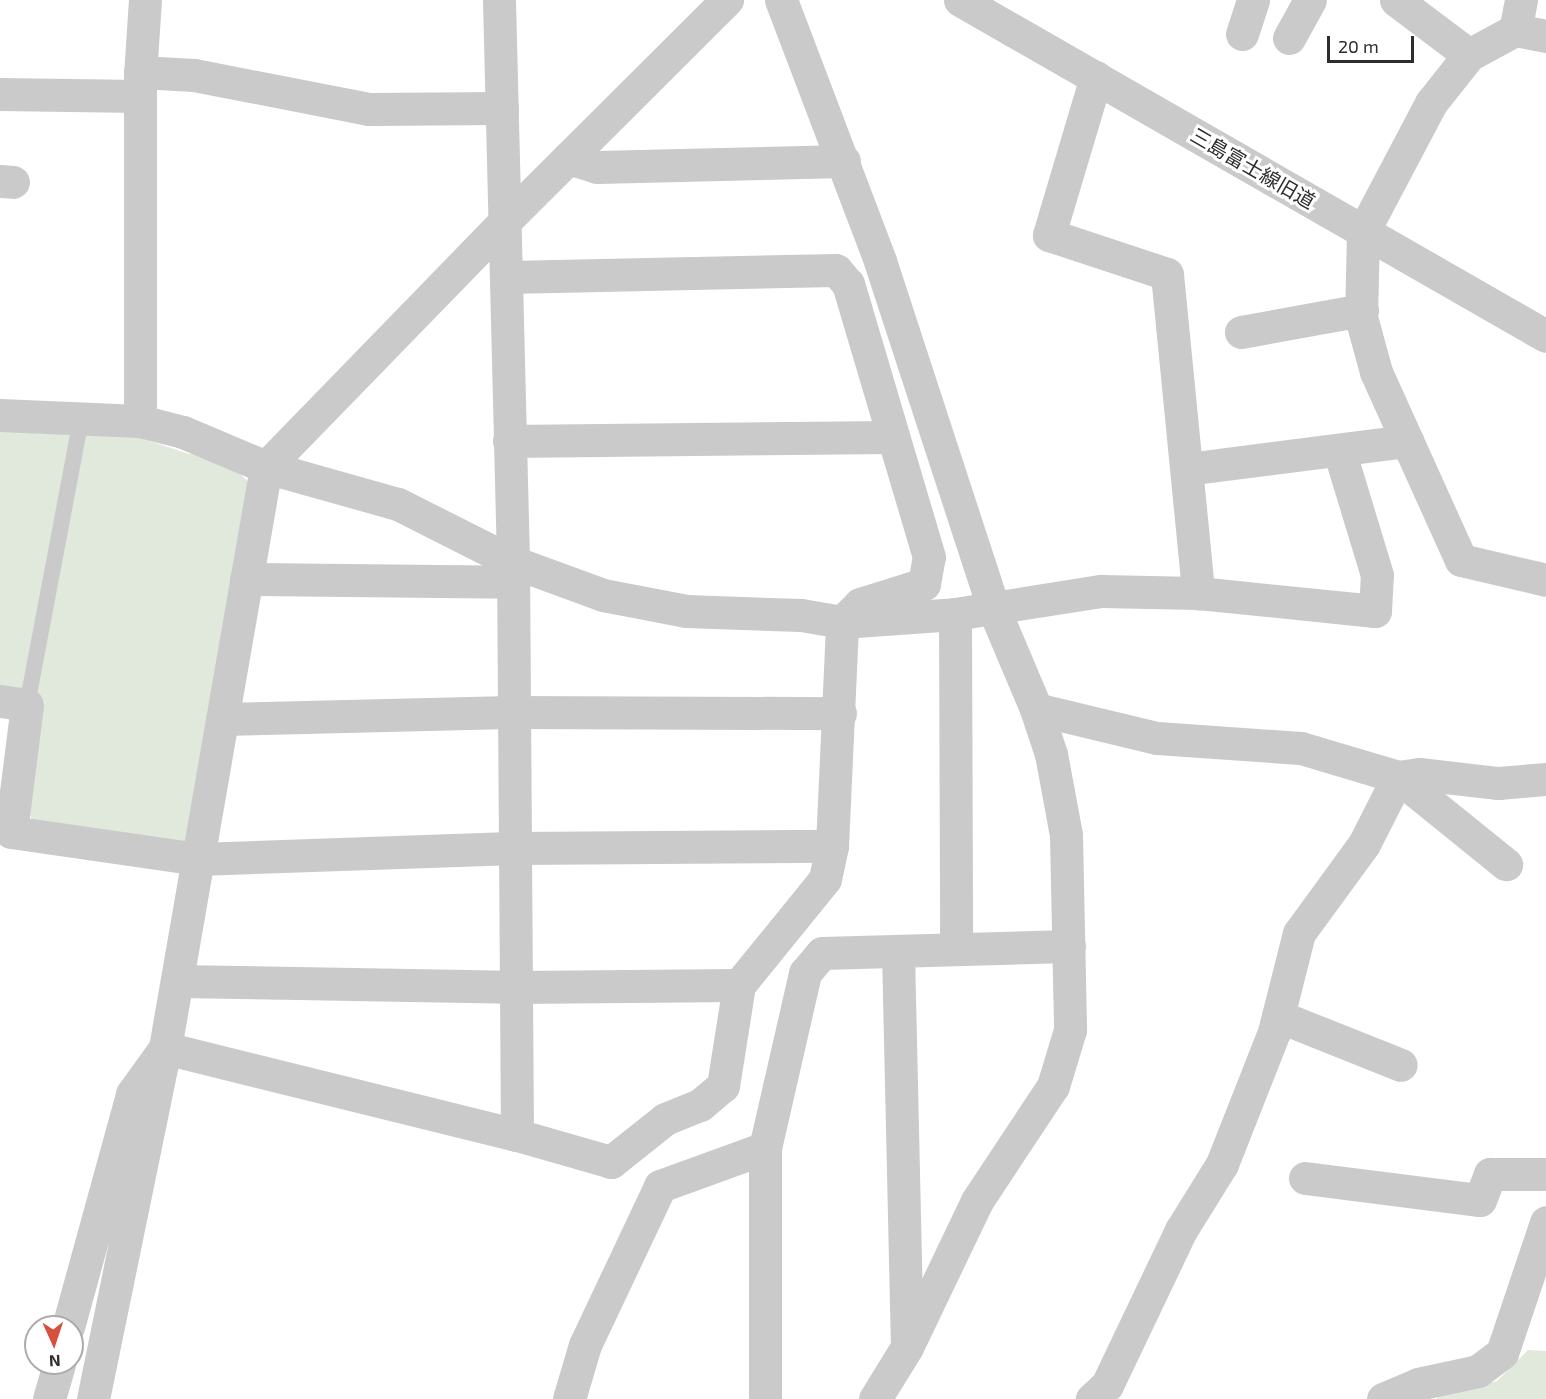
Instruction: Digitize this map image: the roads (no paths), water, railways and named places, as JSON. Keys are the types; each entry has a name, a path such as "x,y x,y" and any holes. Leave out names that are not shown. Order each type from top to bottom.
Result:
{"street":[{"path":"140,421 140,84 145,0"},
{"path":"499,0 513,572 512,712 517,1135"},
{"path":"93,1399 165,1048 266,467 504,222 728,0"},
{"path":"782,0 844,161 993,607 1036,709 1051,754 1066,835 1070,1030 1053,1086 977,1201 907,1347 875,1399"},
{"path":"1242,34 1253,0"},
{"path":"1289,38 1310,0"},
{"path":"1396,0 1469,55"},
{"name":"三島富士線旧道","path":"975,3 1096,77 1546,336"},
{"path":"1546,36 1518,15 1469,55 1431,103 1363,232 1362,310 1376,372 1461,560 1546,580"},
{"path":"0,93 140,84 194,75 369,109 502,108"},
{"path":"1096,77 1049,235 1167,274 1198,593"},
{"path":"568,158 597,167 844,161"},
{"path":"165,1048 517,1135 610,1162 665,1119 700,1105 723,1086 739,985 825,879 832,846 840,712 842,622 860,604 924,584 929,557 848,284 836,270 507,277"},
{"path":"1241,332 1362,310"},
{"path":"0,415 140,421 183,432 266,467 398,504 513,572"},
{"path":"510,441 892,437"},
{"path":"1187,470 1407,441"},
{"path":"246,579 513,572 603,595 686,611 801,615 842,622 955,614 1101,591 1198,593 1375,611 1377,575 1339,450"},
{"path":"955,614 956,947"},
{"path":"14,703 11,832 198,859 515,848 832,846"},
{"path":"1036,709 1157,738 1301,748 1398,777 1506,864"},
{"path":"222,719 512,712 840,712"},
{"path":"1398,777 1419,774 1498,783 1546,779"},
{"path":"1092,1399 1107,1385 1181,1230 1222,1164 1278,1016 1299,933 1364,844 1398,777"},
{"path":"765,1399 765,1148 805,973 822,953 898,952 956,947 1069,946"},
{"path":"898,952 907,1347"},
{"path":"177,981 516,987 739,985"},
{"path":"1278,1016 1401,1065"},
{"path":"71,1315 132,1094 165,1048"},
{"path":"569,1399 585,1345 660,1186 765,1148"},
{"path":"1305,1178 1477,1212 1490,1174 1546,1174"},
{"path":"1383,1399 1418,1392 1478,1371 1502,1353 1546,1222"},
{"path":"49,1399 56,1375"}],"lane":[{"path":"14,703 81,418"}]}
